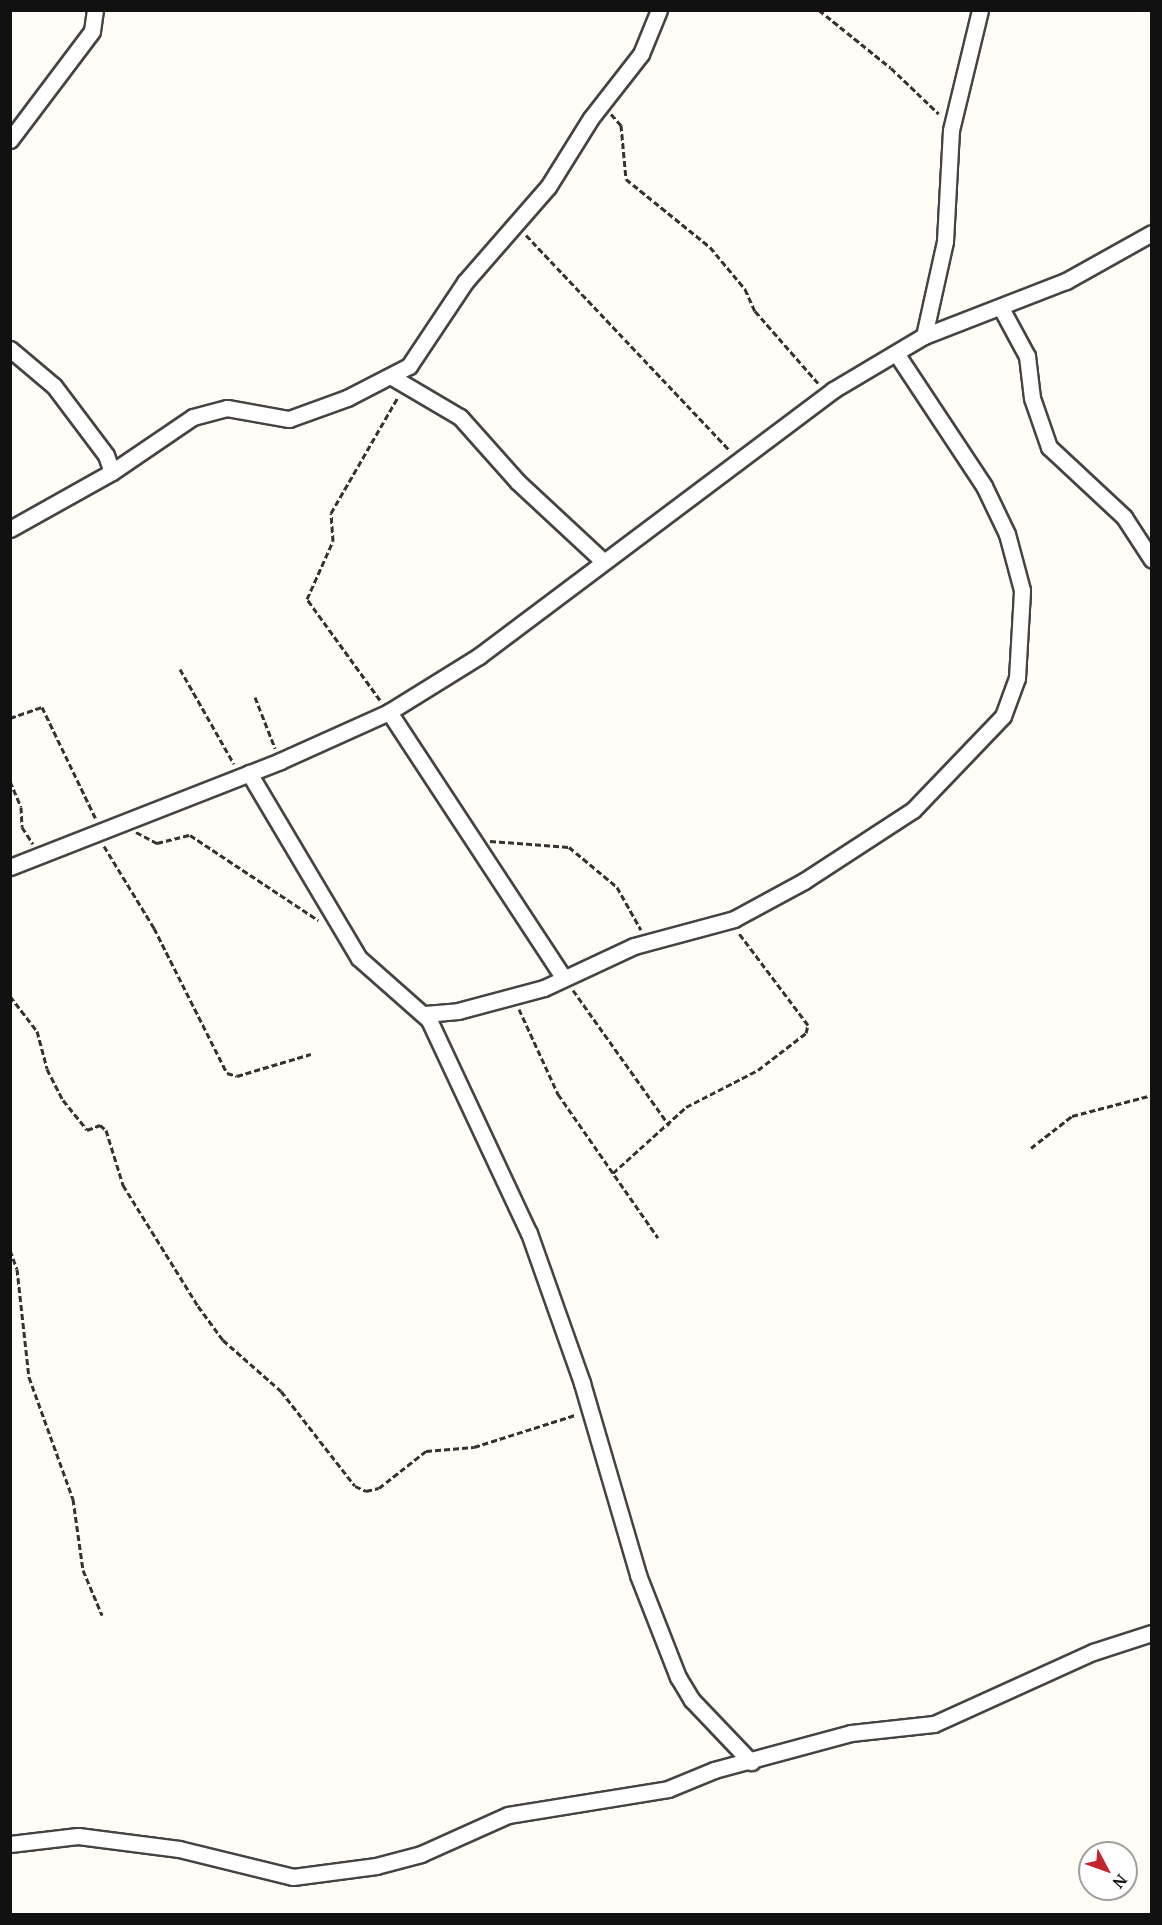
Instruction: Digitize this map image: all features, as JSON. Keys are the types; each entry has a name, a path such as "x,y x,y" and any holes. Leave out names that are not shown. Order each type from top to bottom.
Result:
{"street":[{"path":"10,140 92,31 95,10"},
{"path":"10,529 112,472 193,417 211,410 245,409 289,419 399,381 415,361 465,282 548,187 600,106 651,38 659,10"},
{"path":"924,336 945,241 951,130 980,10"},
{"path":"10,867 280,761 389,712 479,656 602,560 833,390 924,336 1066,281 1152,233"},
{"path":"1001,308 1027,356 1032,398 1049,447 1124,517 1152,560"},
{"path":"10,349 54,386 106,455 112,472"},
{"path":"425,1014 514,996 564,978 648,942 730,920 804,881 913,810 1003,716 1017,678 1022,590 1007,534 984,486 896,353"},
{"path":"399,381 460,417 518,482 602,560"},
{"path":"389,712 564,978"},
{"path":"245,775 359,958 425,1014 529,1233 589,1409 638,1575 681,1682 692,1700 752,1762"},
{"path":"10,1844 78,1836 179,1849 293,1877 408,1860 508,1815 668,1789 851,1733 934,1724 1093,1652 1152,1633"}],"path":[{"path":"819,10 924,97 951,130"},
{"path":"600,106 621,125 626,179 710,247 804,370 833,390"},
{"path":"515,223 737,459"},
{"path":"389,712 307,599 333,541 331,513 399,381"},
{"path":"180,669 245,775"},
{"path":"255,697 280,761"},
{"path":"10,718 42,707 100,833 154,928 227,1073 237,1077 311,1054"},
{"path":"10,781 26,836 42,854"},
{"path":"123,824 157,843 190,835 322,922"},
{"path":"473,842 569,847 617,887 648,942"},
{"path":"613,1173 704,1095 759,1070 792,1047 808,1030 730,920"},
{"path":"564,978 669,1125"},
{"path":"10,996 37,1031 47,1069 63,1100 87,1130 100,1125 106,1130 123,1185 216,1332 281,1391 355,1486 366,1491 379,1488 426,1451 495,1441 589,1409"},
{"path":"514,996 558,1094 658,1238"},
{"path":"1031,1148 1072,1116 1152,1095"},
{"path":"10,1250 17,1269 28,1377 73,1499 82,1570 102,1615"}]}
